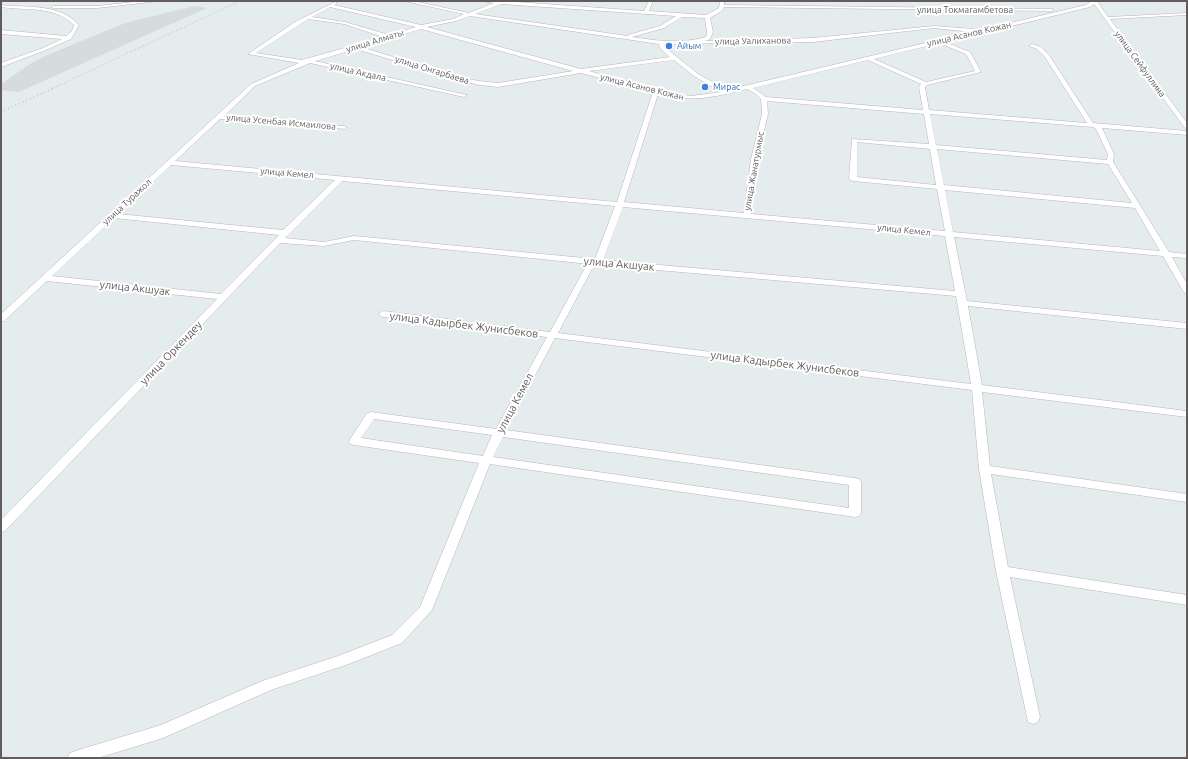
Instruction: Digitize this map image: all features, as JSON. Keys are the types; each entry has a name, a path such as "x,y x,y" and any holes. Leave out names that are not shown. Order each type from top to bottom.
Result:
{"street":[{"path":"1,10 24,1"},
{"path":"18,3 65,8 97,7 157,1"},
{"path":"308,18 338,1"},
{"name":"улица Уалиханова","path":"406,1 469,14 661,43 813,40 934,27 983,31"},
{"path":"483,1 707,17 717,12 722,4"},
{"path":"516,3 522,1"},
{"path":"646,12 651,1"},
{"name":"улица Асанов Кожан","path":"331,6 421,27 656,91 691,98 747,87 983,31 1065,11 1094,2"},
{"name":"улица Сейфуллина","path":"1094,2 1187,128"},
{"name":"улица Алматы","path":"254,85 309,61 421,27 454,20 499,3"},
{"name":"улица Токмагамбетова","path":"722,4 1065,11"},
{"path":"1,6 47,9 61,12 70,17 78,25 77,29 69,38 39,52 30,53 1,64"},
{"path":"1107,18 1187,14"},
{"path":"627,37 662,27 681,15"},
{"path":"693,42 708,38 710,35 707,17"},
{"path":"308,18 345,23 389,37"},
{"name":"улица Акдала","path":"308,18 297,23 251,54 302,62 309,61 464,95"},
{"path":"1,32 69,38"},
{"path":"868,58 925,84 978,72 968,52 938,41"},
{"path":"661,43 662,47 674,58 696,75 725,92"},
{"name":"улица Онгарбаева","path":"356,46 457,78 479,83 498,85 514,84 580,71 674,58"},
{"path":"1032,46 1039,48 1047,56 1091,124 1099,128 1111,154 1110,162 1138,206 1187,291"},
{"path":"925,84 922,87 977,388 985,469 1002,571 1032,717"},
{"name":"улица Туражол","path":"1,319 254,85"},
{"path":"747,87 758,93 764,99 1187,132"},
{"name":"улица Кемел","path":"75,758 163,731 267,685 341,661 397,639 425,610 486,460 499,433 589,268 598,262 620,204 656,91"},
{"name":"улица Жанатурмыс","path":"747,216 754,159 765,114 764,99"},
{"name":"улица Усенбая Исмаилова","path":"218,117 344,128"},
{"path":"1110,162 854,140 853,179 1138,206"},
{"name":"улица Кемел","path":"169,163 1187,256"},
{"name":"улица Оркендеу","path":"1,528 340,178"},
{"name":"улица Акшуак","path":"113,216 282,237 324,244 354,238 961,299 1187,326"},
{"name":"улица Акшуак","path":"44,278 225,297"},
{"name":"улица Кадырбек Жунисбеков","path":"383,314 1187,414"},
{"path":"371,415 854,482 855,513 486,460 354,441 371,415"},
{"path":"985,469 1187,498"},
{"path":"1002,571 1187,600"}],"shaded area":[{"path":"194,6 207,8 19,92 1,90 1,85 11,77 45,56 125,23"}],"railway":[{"path":"51,89 240,1"},
{"path":"1,112 54,88"}],"place":[{"name":"Айым","path":"669,46"},
{"name":"Мирас","path":"705,87"}]}
